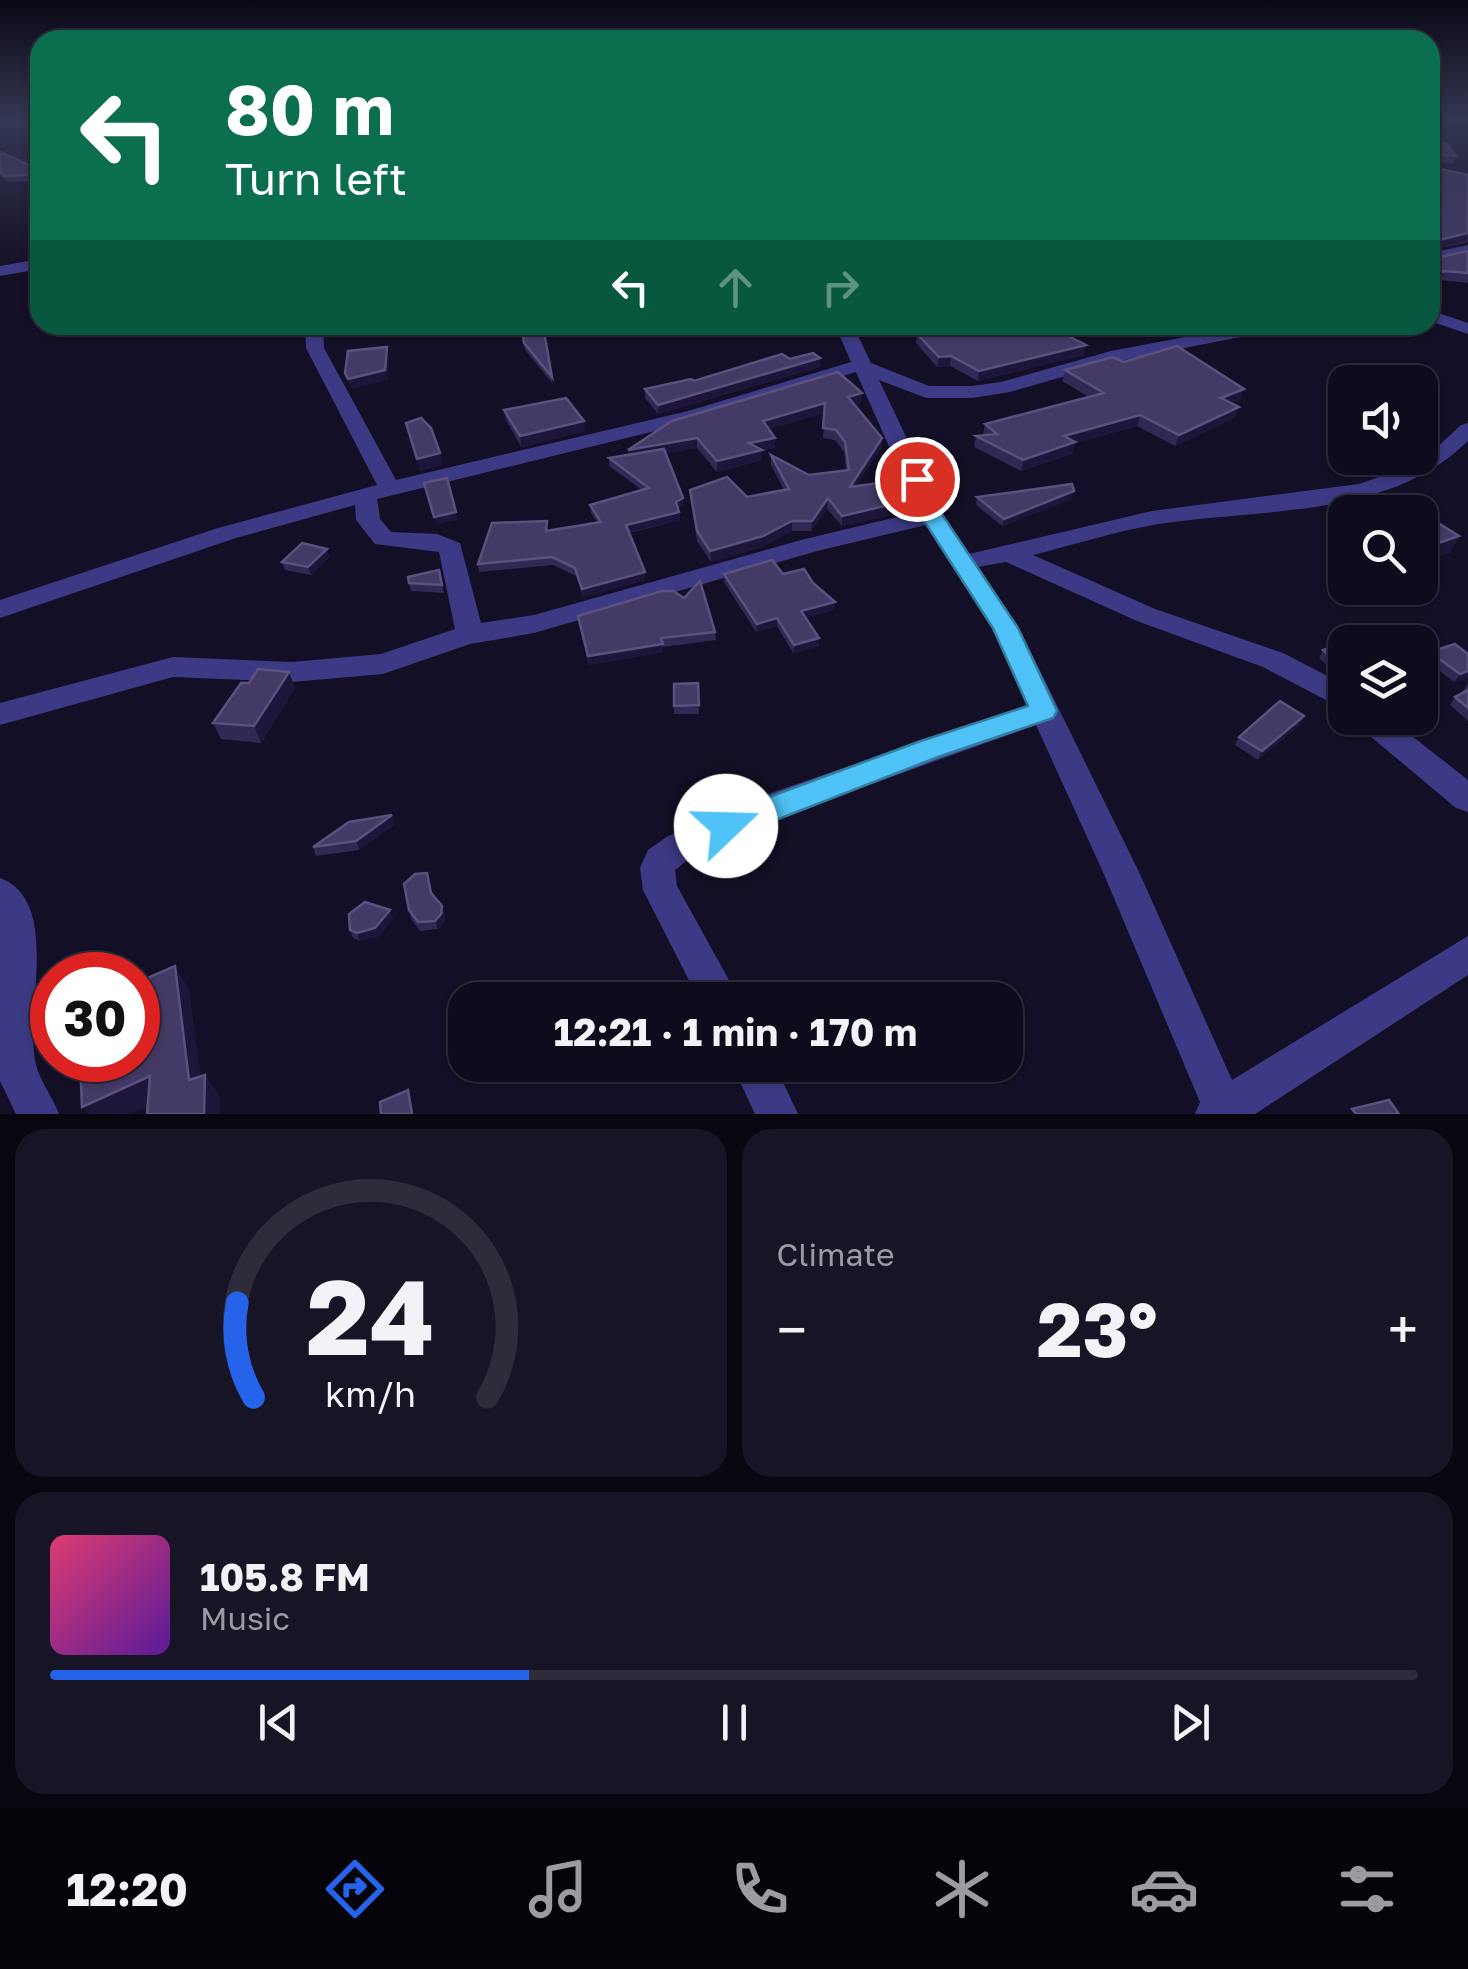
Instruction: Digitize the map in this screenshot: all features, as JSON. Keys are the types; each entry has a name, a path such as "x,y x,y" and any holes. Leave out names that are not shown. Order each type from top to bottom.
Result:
{"street":[{"path":"1440,256 1468,250"},
{"path":"0,271 30,266"},
{"path":"1440,319 1468,330"},
{"path":"314,335 315,348 390,488"},
{"path":"850,335 860,365 902,442 932,516 1005,628 1121,872 1222,1112 1468,953"},
{"path":"0,609 185,546 390,488 693,416 860,365 926,392 949,393 1003,388 1111,357 1224,335"},
{"path":"1076,340 1111,357"},
{"path":"965,562 1012,555 1146,519 1356,492 1450,452 1468,428"},
{"path":"365,495 368,520 384,539 437,541 451,548 470,634"},
{"path":"0,714 150,670 173,667 326,672 383,664 470,634 522,627 810,545 932,516"},
{"path":"1012,555 1148,615 1259,654 1328,687"},
{"path":"710,982 661,890 656,870 661,859 698,838 810,793 1044,711"},
{"path":"1390,735 1468,799"},
{"path":"0,894 12,910 17,926 15,1068 38,1114"},
{"path":"761,1082 776,1114"}],"building":[{"path":"0,172 30,172 30,175 5,176"},
{"path":"1440,172 1468,175 1468,233 1440,240"},
{"path":"1468,251 1468,273 1440,273 1440,257"},
{"path":"523,335 545,335 552,377 524,343"},
{"path":"918,335 1066,335 1086,345 979,371 951,356 939,357"},
{"path":"1177,346 1244,389 1221,398 1239,407 1179,435 1140,415 1064,436 1075,442 1023,460 976,436 997,434 985,424 1104,393 1065,370 1113,357 1124,362"},
{"path":"387,347 385,370 348,379 348,351"},
{"path":"813,353 820,358 658,405 645,389 694,381 782,354 790,359"},
{"path":"838,372 862,393 848,397 882,438 850,487 900,480 914,499 842,516 828,498 812,521 792,521 763,536 710,551 697,531 690,490 727,477 747,497 789,489 771,455 809,475 849,470 845,442 836,430 823,428 825,403 763,421 775,438 749,443 762,450 717,461 697,438 628,450 672,421"},
{"path":"566,398 584,421 520,436 504,410"},
{"path":"421,418 431,428 440,453 417,459 406,423"},
{"path":"664,449 683,498 676,502 679,512 626,525 645,572 582,589 575,568 552,557 478,564 492,523 547,521 546,531 601,522 590,505 649,488 609,458"},
{"path":"447,478 456,512 434,517 424,483"},
{"path":"1072,484 1074,491 1004,519 977,497"},
{"path":"1438,523 1459,536 1438,543"},
{"path":"302,543 327,549 308,567 282,562"},
{"path":"772,560 783,574 804,569 813,583 835,602 801,611 819,638 794,645 777,618 757,624 724,574"},
{"path":"439,570 442,585 409,583 408,577"},
{"path":"700,581 715,632 661,638 663,644 588,656 578,616 662,591 673,591 684,598"},
{"path":"1455,644 1468,654 1468,671 1460,674 1438,658 1438,649"},
{"path":"258,669 289,672 254,726 213,723 241,683 249,683"},
{"path":"698,683 699,705 674,706 674,684"},
{"path":"1468,690 1468,708 1455,697"},
{"path":"1280,701 1304,716 1262,751 1239,737"},
{"path":"392,815 356,841 313,847 349,822"},
{"path":"427,873 431,893 442,906 441,914 435,921 418,922 409,910 404,884 415,874"},
{"path":"365,902 390,910 375,928 357,933 350,930 349,914"},
{"path":"175,966 189,1080 205,1075 204,1114 147,1114 150,1082 160,1082 160,972"},
{"path":"81,1082 137,1082 82,1107"},
{"path":"408,1090 412,1114 381,1114 380,1102"},
{"path":"1389,1100 1399,1114 1356,1114 1352,1109"}],"route":[{"path":"726,826 1044,711 1005,628 932,516 917,479"}]}
